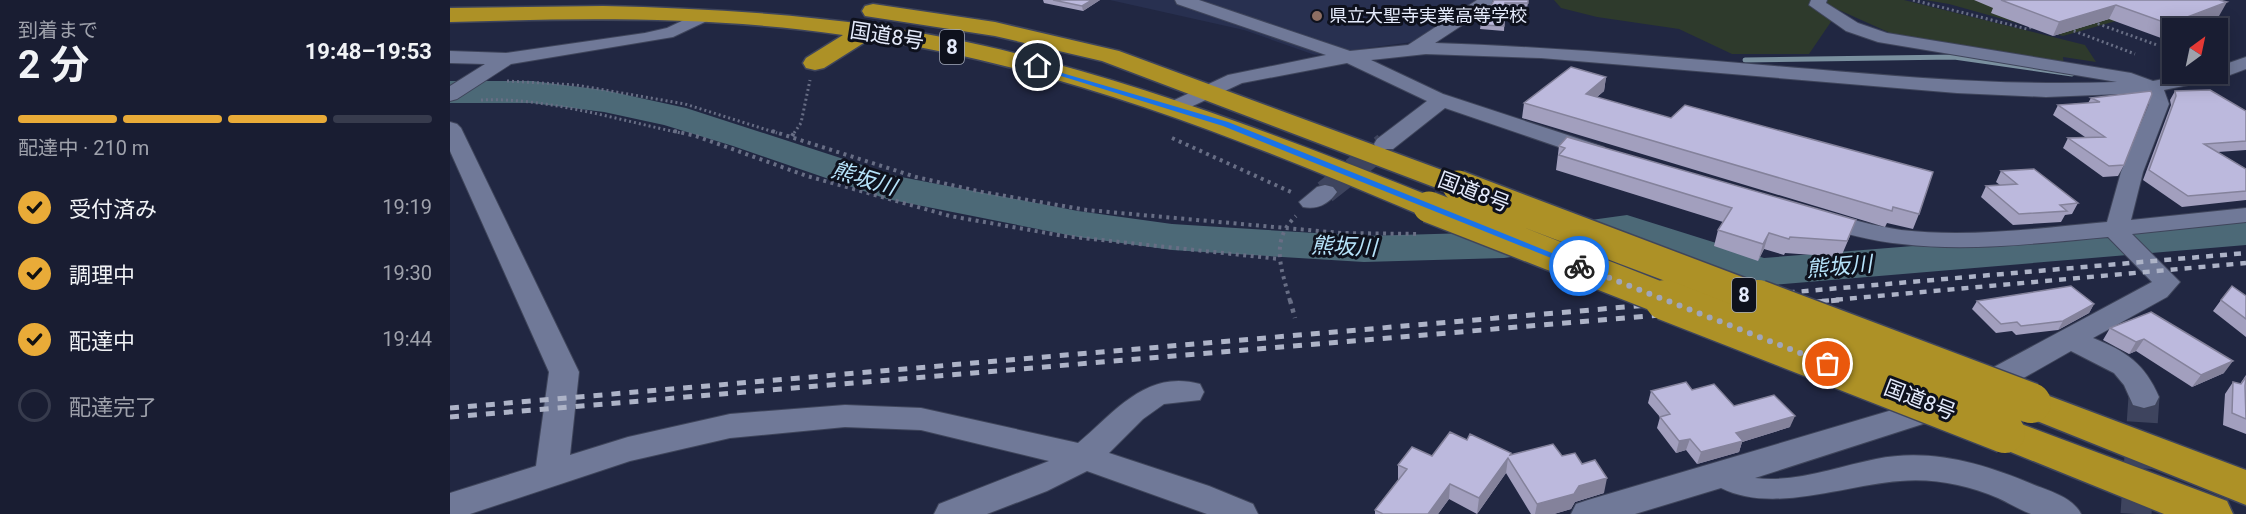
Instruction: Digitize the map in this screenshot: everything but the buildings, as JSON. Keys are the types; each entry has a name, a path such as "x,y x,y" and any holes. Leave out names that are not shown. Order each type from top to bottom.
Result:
{"highway":[{"name":"国道8号","path":"749,0 913,16 994,29 1110,56 1458,186 2018,418 2211,514"},
{"name":"国道8号","path":"450,15 600,12 704,16 867,31 1057,71 1226,124 1427,221 2018,418 2246,488"},
{"path":"814,63 867,31"}],"street":[{"path":"1183,0 1349,57 1442,100 1615,157"},
{"path":"1412,50 1484,3 1485,0"},
{"path":"1588,514 1935,410 2013,373 2158,291 2167,282 2122,238 2120,207 2159,104 2158,94 2152,87 2119,77 1884,38 1833,17 1817,5 1819,0"},
{"path":"450,57 506,59 673,32 704,16"},
{"path":"1175,107 1235,79 1349,57 1412,50 1541,52 2024,90 2152,87 2215,74 2246,63"},
{"path":"450,95 506,59"},
{"path":"1385,144 1442,100"},
{"path":"450,128 564,372 551,475"},
{"path":"1802,213 1882,236 1938,241 2122,238 2246,214"},
{"path":"2071,340 2122,362 2137,377 2144,398"},
{"path":"951,514 987,498 1038,481 1084,457 1136,410 1159,393 1190,392"},
{"path":"450,507 628,449 730,426 845,416 921,419 1084,457 1197,495 1241,514"},
{"path":"1726,474 1747,489 1776,492 1914,467 1957,470 2009,487 2064,514"},
{"path":"450,507 461,514"}],"path":[{"path":"1913,0 2027,29 2042,24"},
{"path":"2091,21 2157,45"},
{"path":"2060,25 2135,54"},
{"path":"2069,29 2080,25"},
{"path":"792,136 801,123 814,63"},
{"path":"472,81 576,85 685,104 916,177 982,192 1088,210 1341,233 1427,221"},
{"path":"472,100 500,99 551,106 696,136 807,176 950,216 1064,236 1279,259"},
{"path":"1172,138 1318,197 1283,228 1279,259 1295,318"}],"shaded area":[{"name":"県立大聖寺実業高等学校","path":"1110,0 1475,0 1475,2 1412,42 1315,55 1244,30"}],"green space":[{"path":"1554,0 1904,0 2085,45 2096,62 2063,57 2064,65 1908,41 1839,10 1809,54 1732,54 1679,29 1597,17 1561,8"},
{"path":"1925,0 2119,0 2116,21 2063,36 1949,4"}],"waterway":[{"path":"1745,60 1954,57 2072,74"},
{"name":"熊坂川","path":"450,92 532,92 604,101 673,116 746,138 887,187 1078,224 1172,237 1364,249 1504,245 1627,228 1761,272 2246,232"}],"tunnel":[{"path":"1325,192 1385,144"},
{"path":"2136,514 2144,397"}],"railway":[{"path":"1690,301 2246,253"},
{"path":"1822,301 2246,263"},
{"path":"450,408 1707,300"},
{"path":"450,417 1839,300"}],"way so far":[{"path":"1579,266 1828,364"}],"place":[{"name":"県立大聖寺実業高等学校","path":"1317,16"}],"route":[{"path":"1038,66 1226,124 1579,266"}]}
